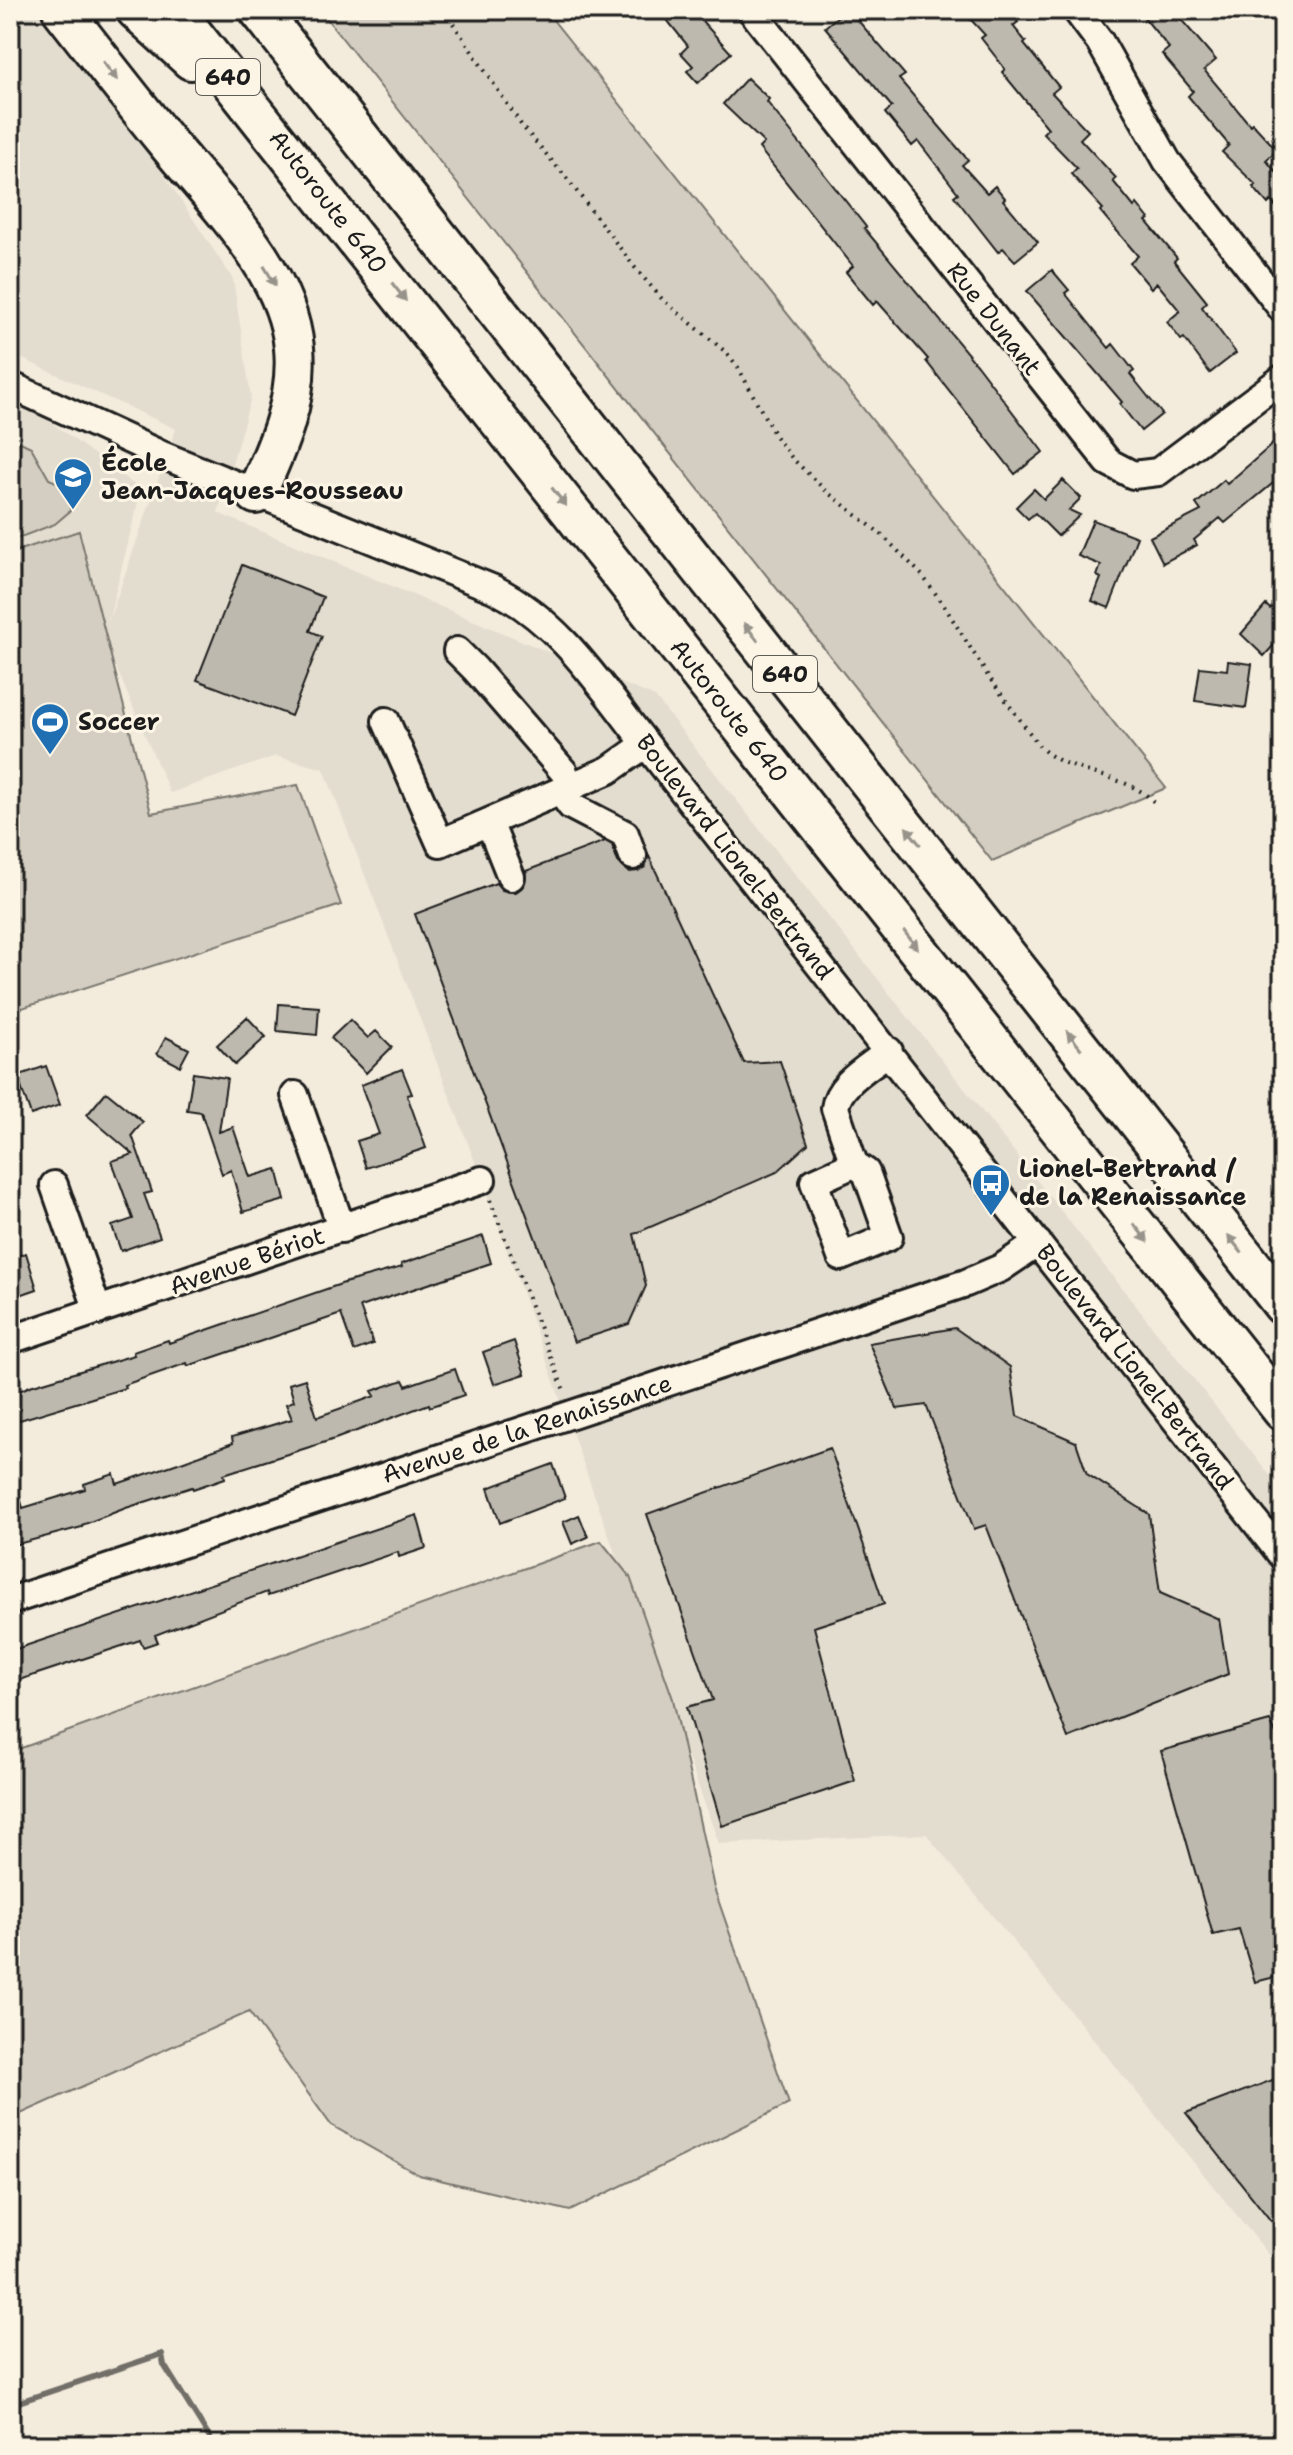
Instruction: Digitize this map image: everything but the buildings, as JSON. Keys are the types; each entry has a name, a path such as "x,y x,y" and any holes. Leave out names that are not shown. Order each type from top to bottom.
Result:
{"highway":[{"path":"62,10 265,266 284,302 295,350 293,392 281,436 256,494"},
{"path":"136,10 282,143"},
{"name":"Autoroute 640","path":"174,10 1283,1411"},
{"name":"640","path":"259,10 1283,1305"}],"street":[{"name":"Rue Dunant","path":"751,10 1108,462 1133,475 1158,472 1283,378"},
{"path":"1076,10 1100,42 1167,161 1283,310"},
{"name":"Boulevard Lionel-Bertrand","path":"10,385 162,455 464,576 530,609 578,658 1283,1557"},
{"path":"457,651 564,772 565,789 571,806 625,834 633,856"},
{"path":"386,721 440,843 609,770 646,744"},
{"path":"489,822 511,877"},
{"path":"854,1164 836,1117 836,1100 845,1087 889,1051"},
{"path":"295,1095 342,1229"},
{"name":"Avenue Bériot","path":"10,1340 482,1180"},
{"path":"54,1185 98,1311"},
{"name":"Avenue de la Renaissance","path":"10,1601 966,1283 1001,1268 1038,1243"}],"path":[{"path":"444,10 522,126 565,176 636,269 663,300 727,353 738,367 775,436 792,458 827,492 889,541 922,575 988,676 1040,747 1049,755 1084,772 1135,787 1155,803"},
{"path":"482,1180 573,1414"}],"shaded area":[{"path":"10,10 37,10 108,91 233,279 251,397 218,513 655,697 1283,1492 1283,2272 926,1834 719,1844 482,1180 324,769 276,756 170,793 103,637 78,531 10,553 10,391 141,490 108,623 176,429 10,353"},
{"path":"320,10 545,10 1166,788 992,861"},
{"path":"14,439 31,447 49,479 59,483 69,494 70,511 55,524 10,541 10,441"},
{"path":"79,531 151,813 298,785 341,905 10,1012 10,553"},
{"path":"601,1541 630,1577 673,1699 714,1888 789,2104 570,2211 419,2175 331,2125 249,2012 16,2116 10,2108 10,1752"}],"waterway":[{"path":"10,2405 162,2354 164,2365 214,2445"}],"place":[{"name":"École Jean-Jacques-Rousseau","path":"73,511"},
{"name":"Soccer","path":"50,756"},
{"name":"Lionel-Bertrand / de la Renaissance","path":"991,1217"}]}
